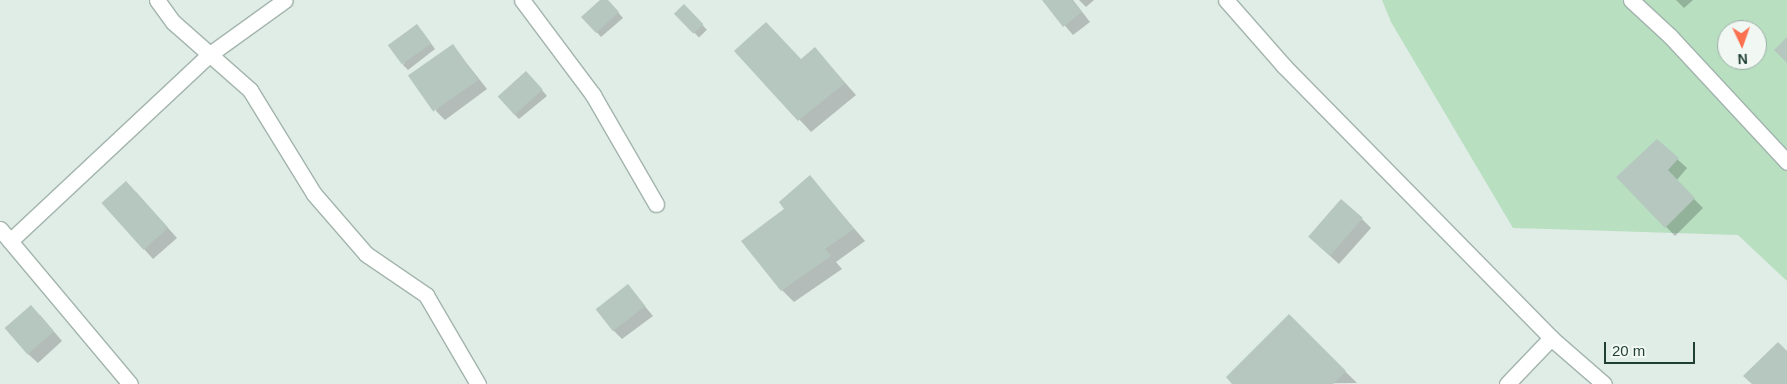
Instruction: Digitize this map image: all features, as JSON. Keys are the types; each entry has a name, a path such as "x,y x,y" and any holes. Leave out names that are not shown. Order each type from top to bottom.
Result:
{"street":[{"path":"157,0 173,22 250,90 314,194 366,254 426,296 478,384"},
{"path":"130,384 5,235 210,54 285,0"},
{"path":"522,0 593,95 656,204"},
{"path":"1226,0 1284,66 1551,338 1604,384"},
{"path":"1631,0 1670,36 1787,162"},
{"path":"1507,384 1551,338"}],"green space":[{"path":"1382,0 1787,0 1787,281 1738,235 1513,228 1391,22"}],"building":[{"path":"600,0 608,0 619,12 596,33 581,17"},
{"path":"1042,0 1072,0 1082,12 1063,27"},
{"path":"684,4 703,24 693,34 674,14"},
{"path":"766,22 801,59 815,47 845,83 798,121 734,51"},
{"path":"417,24 431,43 402,65 388,45"},
{"path":"1787,37 1787,63 1774,50"},
{"path":"453,44 478,80 433,112 408,76"},
{"path":"526,71 543,90 514,115 498,96"},
{"path":"1657,139 1679,158 1668,170 1695,198 1665,228 1616,177"},
{"path":"810,175 854,229 825,249 831,256 781,291 741,241 784,209 779,202"},
{"path":"126,181 168,228 144,250 101,203"},
{"path":"1341,199 1363,218 1330,256 1308,237"},
{"path":"628,284 645,306 613,331 596,309"},
{"path":"31,305 54,331 28,354 5,328"},
{"path":"1289,314 1346,371 1333,384 1232,384 1226,377"},
{"path":"1778,342 1787,351 1787,384 1752,384 1743,376"}]}
